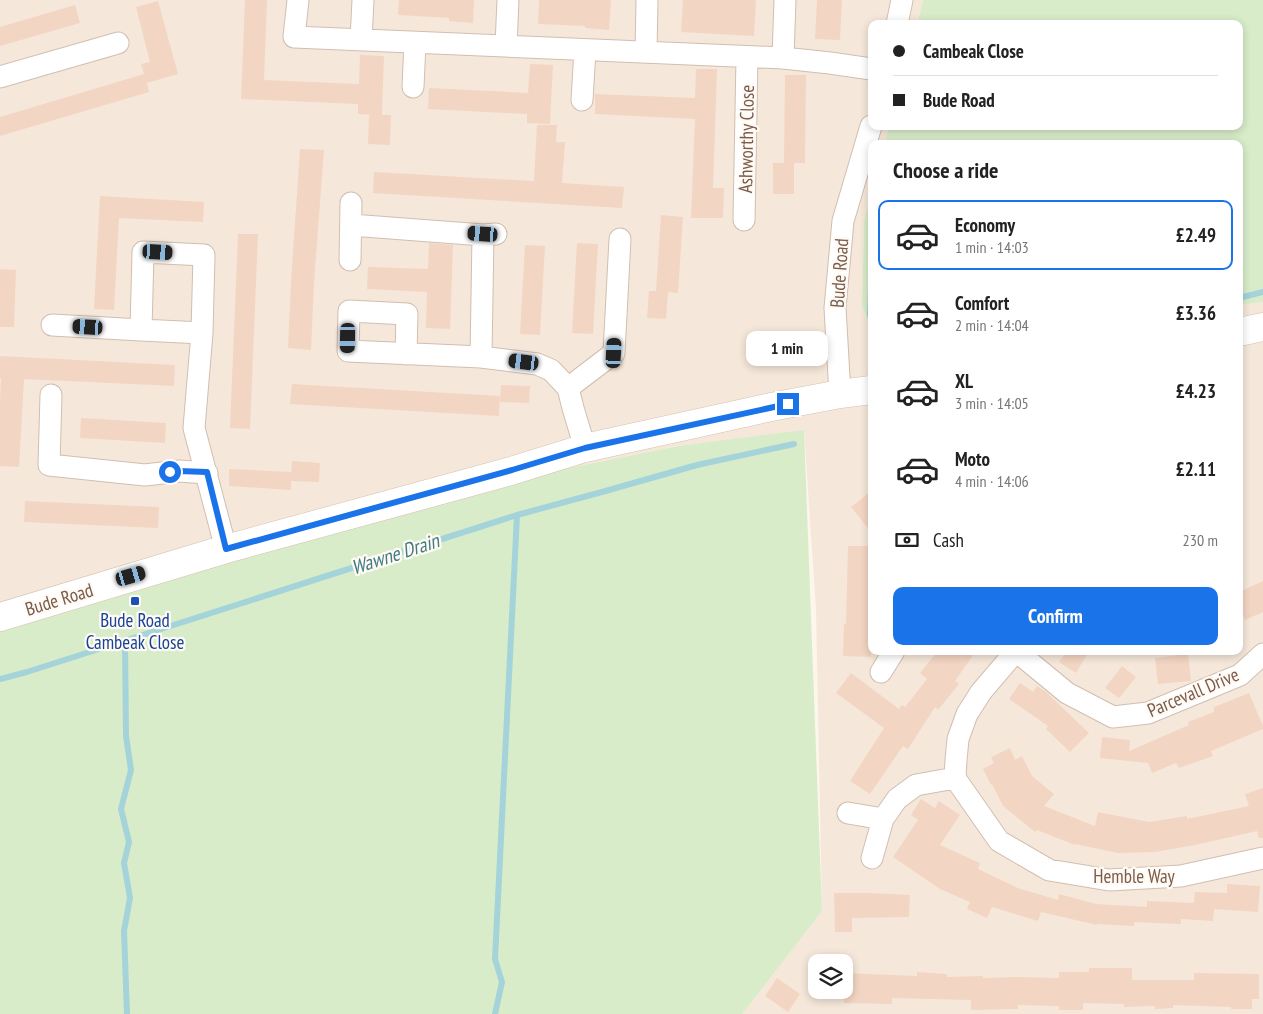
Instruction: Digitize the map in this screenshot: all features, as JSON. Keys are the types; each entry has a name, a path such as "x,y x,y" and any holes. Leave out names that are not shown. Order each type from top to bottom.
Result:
{"street":[{"name":"Ashworthy Close","path":"298,0 294,37 783,58 868,69"},
{"path":"361,40 362,0"},
{"path":"506,46 508,0"},
{"path":"646,52 648,0"},
{"path":"783,58 785,0"},
{"path":"898,20 902,0"},
{"path":"413,87 415,42"},
{"path":"0,77 118,44"},
{"path":"582,100 585,50"},
{"name":"Ashworthy Close","path":"744,220 747,57"},
{"name":"Bude Road","path":"0,617 226,549 585,448 771,407 840,394 835,308 843,221 870,130"},
{"path":"350,260 351,203"},
{"path":"351,225 490,234 481,357"},
{"path":"568,388 614,353 620,239"},
{"path":"141,330 143,252 204,255 202,333 194,428 226,549"},
{"path":"52,325 202,333"},
{"path":"1243,331 1263,327"},
{"path":"406,354 481,357 537,364 550,370 568,388 572,408 585,448"},
{"path":"840,394 868,390"},
{"path":"51,395 49,465 145,476 179,471 207,472"},
{"name":"Parcevall Drive","path":"1021,655 1067,693 1113,717 1148,713 1240,675 1263,654"},
{"path":"881,672 892,655"},
{"path":"872,858 883,819 896,799 916,785 955,778 958,739 967,714 981,692 1013,655"},
{"name":"Hemble Way","path":"955,778 998,841 1049,870 1109,880 1181,876 1263,858"},
{"path":"848,813 883,819"}],"shaded area":[{"path":"0,0 923,0 918,20 868,20 868,130 888,130 886,140 868,140 868,205 864,221 862,305 868,321 868,655 1243,655 1243,304 1263,302 1263,1014 741,1014 822,911 816,610 804,430 769,436 678,446 499,482 0,627"}],"green space":[{"path":"923,0 1263,0 1263,302 1243,304 1243,140 886,140 888,130 1243,130 1243,20 918,20"},
{"path":"868,205 868,321 862,305 864,221"},
{"path":"804,430 822,911 742,1014 0,1014 0,627 499,482 678,446"}],"building":[{"path":"245,0 267,0 264,80 359,84 360,55 384,56 382,115 391,115 390,145 368,144 369,115 374,115 358,114 358,104 241,99"},
{"path":"399,0 474,0 473,23 449,21 449,18 398,15"},
{"path":"539,0 611,0 609,30 585,28 585,26 538,24"},
{"path":"683,0 756,0 754,36 681,32"},
{"path":"817,0 842,0 840,40 815,39"},
{"path":"158,1 178,74 147,83 149,92 0,136 0,117 144,74 141,64 150,62 136,7"},
{"path":"75,5 80,23 0,46 0,27"},
{"path":"530,64 553,65 550,124 527,123 527,114 428,109 429,88 528,93"},
{"path":"696,69 717,69 713,188 724,188 723,218 691,218 695,119 595,114 595,94 695,98"},
{"path":"785,75 806,75 805,163 794,163 794,194 773,194 773,163 784,163"},
{"path":"537,125 557,125 556,142 565,142 562,183 624,187 622,208 373,193 374,172 534,181"},
{"path":"300,149 324,150 311,350 288,348"},
{"path":"100,196 204,202 203,222 119,218 114,310 94,309"},
{"path":"661,215 683,217 678,293 668,292 666,319 647,318 649,291 656,291"},
{"path":"238,234 258,234 250,429 230,428"},
{"path":"429,243 453,245 450,329 426,328 427,292 367,289 368,267 428,269"},
{"path":"577,243 598,244 593,334 572,333"},
{"path":"525,245 545,246 540,335 520,334"},
{"path":"0,269 16,270 14,327 0,327"},
{"path":"0,356 175,365 174,386 24,379 19,467 0,466"},
{"path":"292,384 500,396 499,416 290,404"},
{"path":"501,385 530,386 529,403 500,402"},
{"path":"81,418 166,423 165,443 80,438"},
{"path":"292,461 320,463 319,482 291,481 291,490 229,486 229,469 291,472 291,477"},
{"path":"868,493 868,528 851,507"},
{"path":"25,501 159,507 158,528 24,522"},
{"path":"848,546 868,546 868,655 871,655 871,657 843,656 844,624 846,624"},
{"path":"1263,581 1263,612 1245,620 1243,615 1243,590"},
{"path":"935,655 973,655 955,681 959,684 938,710 935,707 908,749 903,746 870,794 850,781 884,728 836,693 851,673 899,709 902,705 905,707 927,679 920,673"},
{"path":"1064,655 1087,655 1076,673 1059,662"},
{"path":"1188,655 1191,681 1158,684 1155,658"},
{"path":"1122,666 1136,677 1119,698 1105,688"},
{"path":"1020,683 1033,692 1037,686 1046,692 1089,733 1070,752 1046,729 1048,726 1009,699"},
{"path":"1249,693 1263,729 1211,751 1213,756 1179,768 1176,763 1152,773 1148,763 1100,758 1102,737 1130,740 1129,751 1189,725 1188,722 1214,712 1214,707"},
{"path":"1010,748 1015,760 1022,756 1032,776 1054,794 1044,806 1095,826 1098,812 1149,822 1187,816 1187,819 1249,806 1245,794 1263,788 1263,838 1259,838 1257,831 1155,852 1118,853 1075,845 1037,830 1035,832 1003,806 983,769 994,763 991,757"},
{"path":"921,799 935,808 939,801 960,815 940,845 980,863 978,869 1018,888 1058,900 1059,894 1096,904 1147,907 1147,901 1194,903 1195,892 1227,893 1227,884 1260,886 1258,912 1214,909 1213,921 1181,919 1181,924 1134,922 1134,926 1097,925 1041,912 1038,921 992,907 987,918 967,909 970,902 940,889 893,857 918,820 911,815"},
{"path":"834,893 910,895 909,917 852,918 852,932 835,932"},
{"path":"1089,968 1132,968 1132,980 1194,980 1194,973 1259,974 1259,999 1252,999 1252,1009 1173,1005 1173,1008 1155,1009 1155,1006 1124,1007 1124,1004 1083,1003 1083,1010 1059,1010 1059,1006 1018,1005 1018,1009 971,1010 971,1000 892,998 892,1004 844,1003 844,999 853,999 853,973 917,976 917,972 947,974 947,977 1059,978 1059,972 1089,972"},
{"path":"777,978 800,994 788,1012 765,996"}],"waterway":[{"name":"Wawne Drain","path":"1243,297 1263,292"},
{"name":"Wawne Drain","path":"0,679 517,515 697,465 794,444"},
{"path":"495,1014 502,982 495,959 517,515"},
{"path":"125,641 126,736 131,770 121,809 129,842 124,863 130,898 124,931 127,1014"}],"place":[{"name":"Bude Road Cambeak Close","path":"135,601"}],"route":[{"path":"170,472 207,472 226,549 585,448 788,404"}]}
